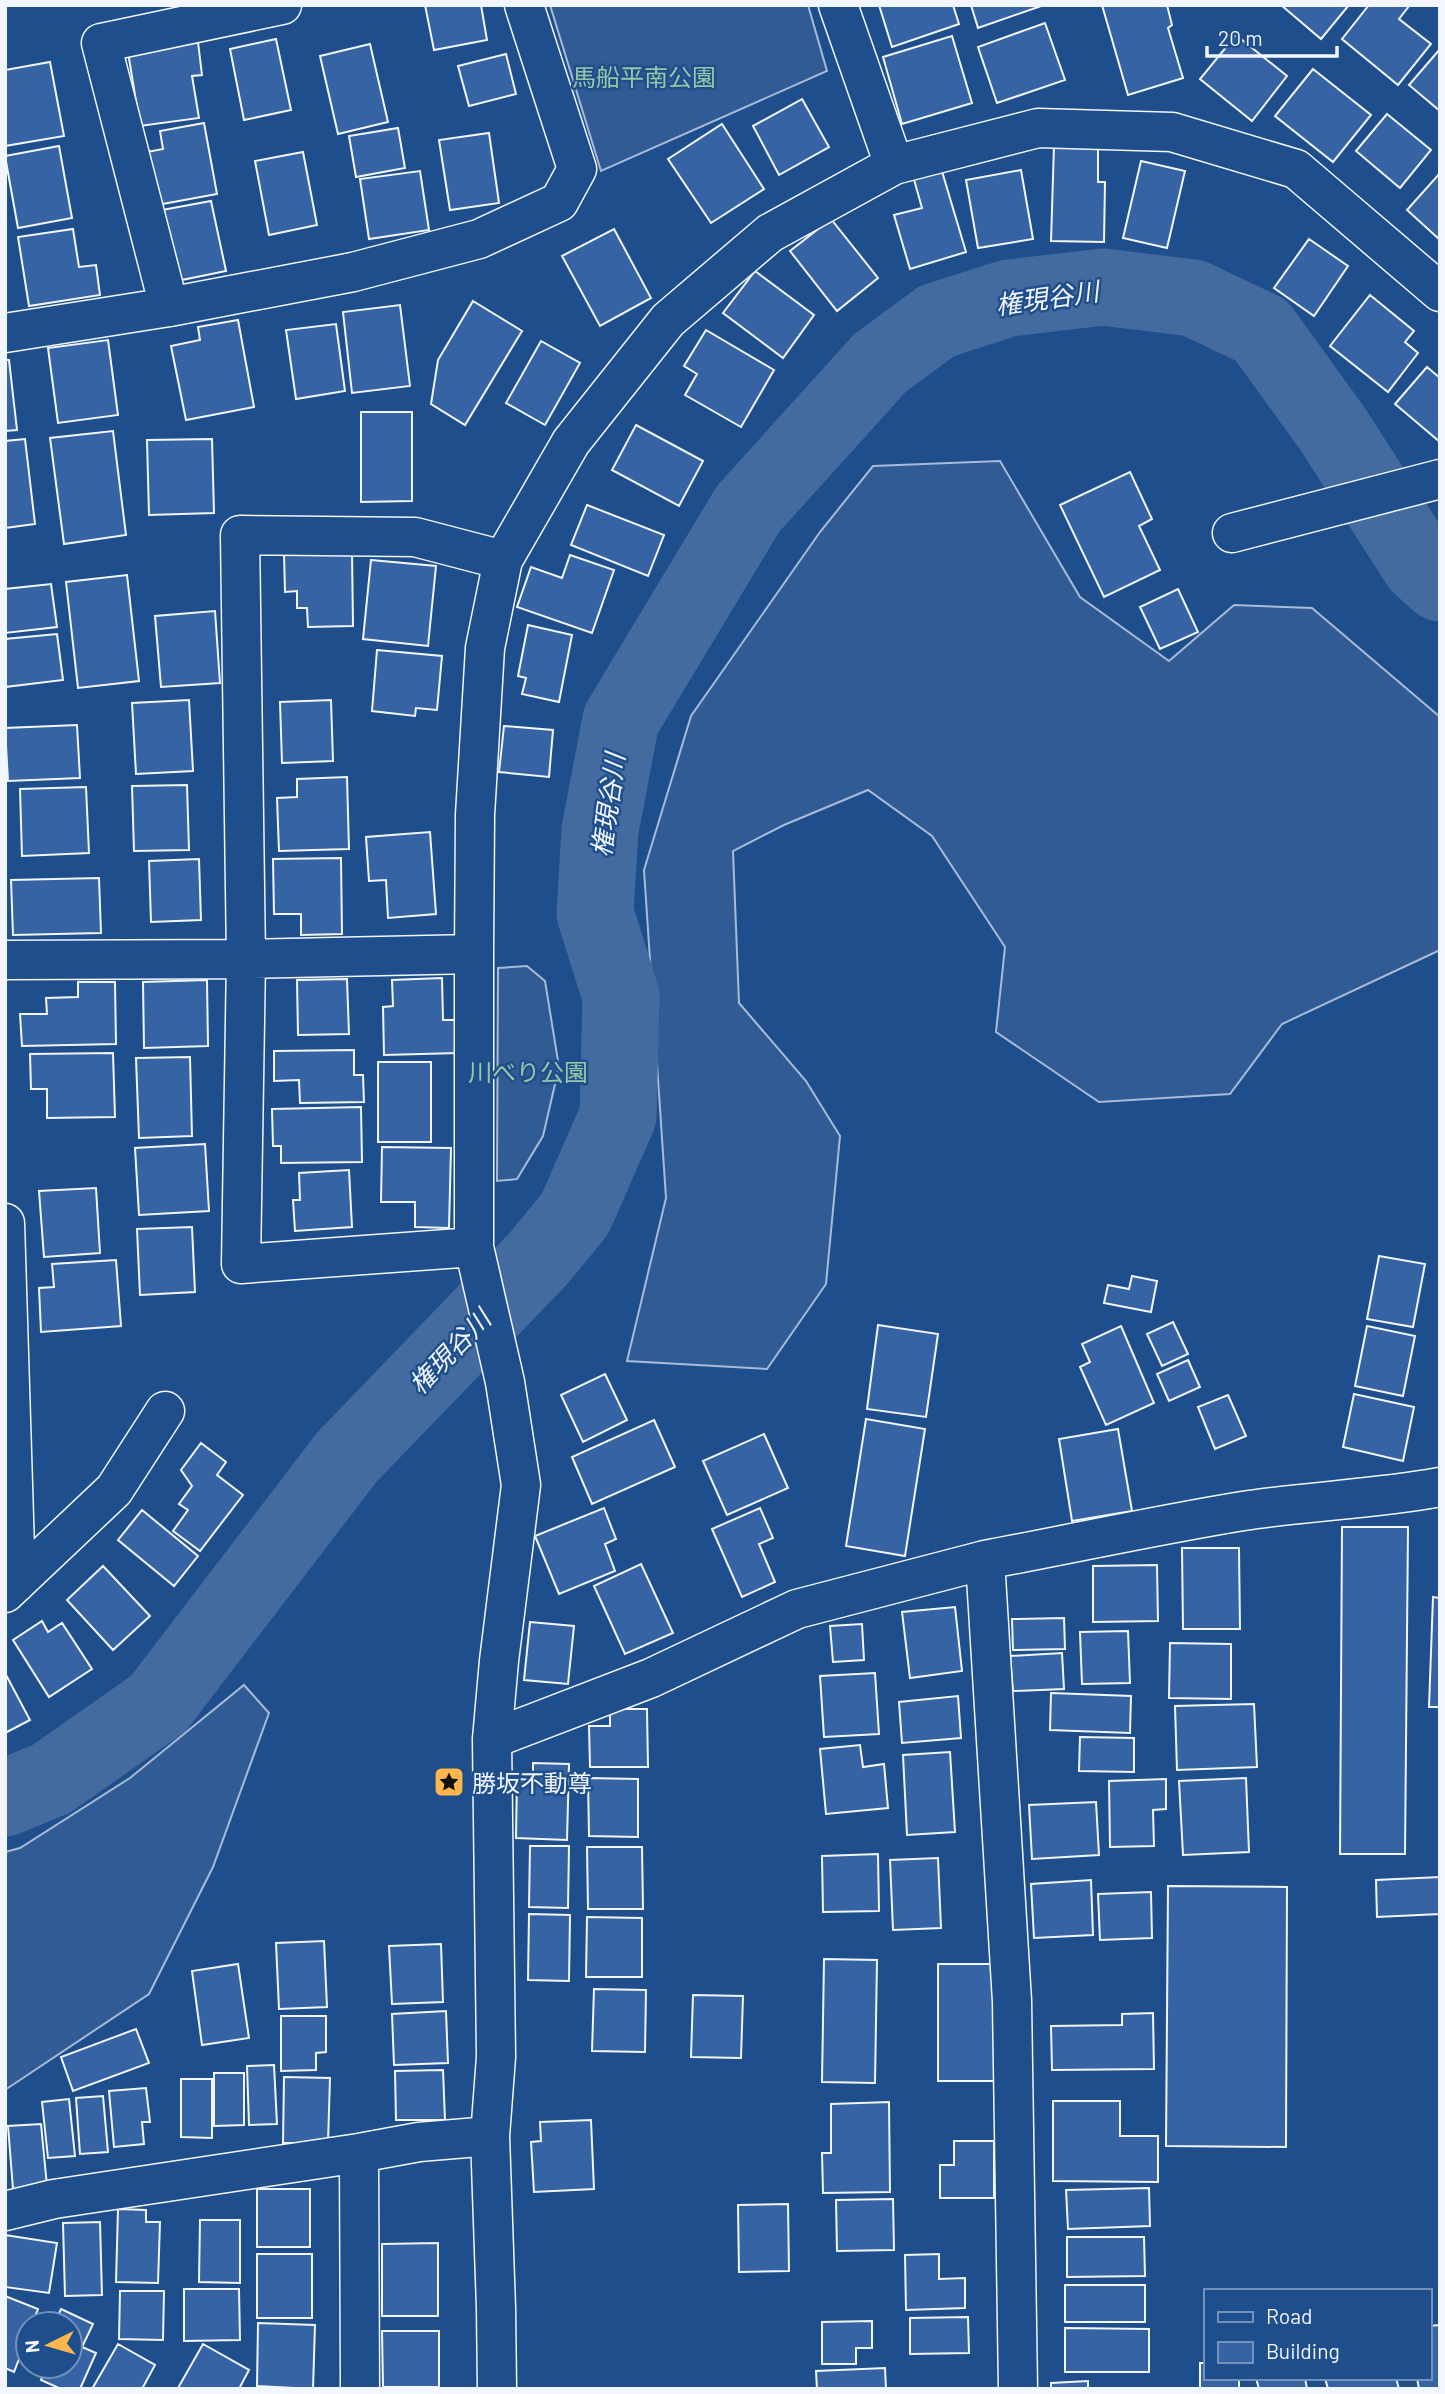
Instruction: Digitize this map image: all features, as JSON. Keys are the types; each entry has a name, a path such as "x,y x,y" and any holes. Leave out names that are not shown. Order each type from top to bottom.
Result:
{"street":[{"path":"169,307 101,43 282,5"},
{"path":"5,333 169,307 353,272 479,239 559,202 578,169 524,5"},
{"path":"838,5 894,164"},
{"path":"497,2389 490,2136 496,2057 492,1739 521,1485 505,1382 477,1262 474,954 475,815 485,648 503,560 571,442 668,320 770,233 894,164 1038,128 1172,132 1296,169 1440,292"},
{"path":"1232,533 1426,483"},
{"path":"477,1262 242,1264 246,959 240,535 415,537 503,560"},
{"path":"5,960 474,954"},
{"path":"5,1223 10,1588"},
{"path":"10,1588 114,1490 165,1411"},
{"path":"492,1739 651,1678 797,1609 985,1560 1242,1511 1440,1487"},
{"path":"985,1560 1012,2001 1018,2389"},
{"path":"5,2211 54,2199 419,2142 490,2136"},
{"path":"359,2153 360,2389"}],"shaded area":[{"name":"馬船平南公園","path":"550,5 808,5 827,71 601,171"},
{"path":"1000,461 1080,597 1169,661 1234,605 1312,608 1440,717 1440,950 1282,1024 1230,1094 1099,1102 996,1032 1005,947 932,836 868,790 784,825 733,851 739,1003 806,1081 840,1136 826,1284 767,1369 627,1361 666,1198 644,870 691,716 820,532 873,466"},
{"name":"川べり公園","path":"527,966 545,981 559,1067 543,1136 517,1179 497,1181 498,968"},
{"path":"244,1685 269,1713 213,1867 149,1994 5,2090 5,1852 20,1848 130,1778"}],"building":[{"path":"425,5 481,5 487,40 434,50"},
{"path":"879,5 953,5 959,24 892,47"},
{"path":"971,5 1044,5 978,28"},
{"path":"1102,5 1167,5 1172,25 1168,28 1183,78 1128,95"},
{"path":"1281,5 1349,5 1321,39"},
{"path":"1369,5 1409,6 1399,19 1431,44 1398,85 1342,39"},
{"path":"1045,23 1065,80 997,103 978,47"},
{"path":"1236,35 1287,76 1252,121 1200,79"},
{"path":"952,36 972,103 902,124 883,57"},
{"path":"276,39 291,110 244,120 230,49"},
{"path":"198,42 202,75 192,76 199,118 140,126 128,52"},
{"path":"370,44 388,122 338,134 320,56"},
{"path":"1440,49 1440,111 1409,85"},
{"path":"506,54 516,94 469,106 458,66"},
{"path":"50,62 64,136 5,146 5,70"},
{"path":"1313,69 1371,115 1333,162 1275,116"},
{"path":"802,99 829,147 779,175 753,126"},
{"path":"1387,114 1431,150 1400,188 1356,151"},
{"path":"204,123 217,194 157,205 147,152 163,149 160,131"},
{"path":"722,124 764,189 711,223 668,159"},
{"path":"398,128 405,168 356,177 349,136"},
{"path":"489,133 499,203 450,210 439,140"},
{"path":"1054,145 1098,146 1098,182 1105,182 1104,242 1051,241"},
{"path":"59,146 72,218 18,228 5,156"},
{"path":"303,152 317,225 269,235 255,161"},
{"path":"1141,161 1185,171 1167,248 1123,238"},
{"path":"941,168 966,252 910,269 894,215 922,208 913,176"},
{"path":"1021,170 1033,239 978,248 966,180"},
{"path":"420,171 429,230 369,239 360,179"},
{"path":"1440,173 1440,240 1407,210"},
{"path":"211,201 226,271 177,281 162,210"},
{"path":"831,219 878,278 837,311 790,251"},
{"path":"73,229 79,267 96,265 100,295 29,306 18,237"},
{"path":"614,229 651,298 600,326 562,256"},
{"path":"1309,239 1348,266 1314,316 1274,288"},
{"path":"755,271 814,315 783,358 723,313"},
{"path":"1370,295 1414,331 1405,342 1418,353 1388,392 1330,346"},
{"path":"473,301 522,331 465,425 431,404 438,360"},
{"path":"400,305 410,386 352,393 343,312"},
{"path":"238,320 254,407 186,420 171,346 200,340 198,327"},
{"path":"336,324 345,391 296,399 286,330"},
{"path":"706,330 774,370 741,427 685,395 697,374 684,366"},
{"path":"108,340 118,415 58,423 48,348"},
{"path":"541,341 580,363 545,425 506,403"},
{"path":"5,360 9,360 17,430 5,431"},
{"path":"1427,367 1440,378 1440,442 1395,404"},
{"path":"361,412 412,412 412,501 361,502"},
{"path":"636,425 703,461 679,506 612,470"},
{"path":"113,431 126,535 64,544 50,438"},
{"path":"25,439 35,524 5,528 5,441"},
{"path":"212,439 214,513 149,515 147,440"},
{"path":"1130,472 1152,519 1139,526 1160,570 1104,597 1060,505"},
{"path":"587,505 664,535 648,576 571,545"},
{"path":"352,552 353,626 308,627 307,608 297,608 297,591 285,592 284,554"},
{"path":"570,555 614,570 592,633 517,607 531,567 562,578"},
{"path":"371,560 436,566 428,646 363,639"},
{"path":"127,575 139,681 78,688 66,582"},
{"path":"51,584 57,627 5,633 5,589"},
{"path":"1178,589 1198,632 1160,649 1140,607"},
{"path":"215,611 220,683 161,687 155,616"},
{"path":"528,625 572,635 559,702 522,694 526,678 518,676"},
{"path":"57,634 63,680 5,687 5,639"},
{"path":"377,650 442,656 437,710 416,708 415,716 372,711"},
{"path":"189,700 193,771 136,774 132,703"},
{"path":"331,700 333,761 282,763 280,702"},
{"path":"77,725 80,778 8,781 5,728"},
{"path":"504,726 553,730 549,777 499,772"},
{"path":"347,777 349,849 279,851 277,798 297,797 297,779"},
{"path":"187,785 189,850 134,851 132,786"},
{"path":"86,787 89,853 22,856 20,789"},
{"path":"430,832 436,914 388,918 386,880 369,881 366,837"},
{"path":"341,858 342,934 301,935 301,914 274,914 273,859"},
{"path":"199,859 201,920 151,922 149,861"},
{"path":"99,878 101,933 13,935 11,880"},
{"path":"442,978 443,1020 457,1020 458,1053 384,1055 383,1007 393,1006 392,980"},
{"path":"347,979 349,1034 298,1035 297,980"},
{"path":"207,980 208,1046 144,1048 143,982"},
{"path":"78,982 115,982 116,1044 22,1046 20,1014 47,1014 46,998 78,997"},
{"path":"354,1050 354,1075 363,1075 364,1102 300,1103 299,1080 274,1081 274,1051"},
{"path":"113,1053 115,1117 47,1118 47,1089 31,1089 30,1054"},
{"path":"190,1057 192,1136 139,1138 136,1058"},
{"path":"378,1062 431,1062 431,1142 378,1142"},
{"path":"361,1107 362,1162 281,1163 281,1146 273,1146 272,1109"},
{"path":"205,1144 209,1211 139,1215 135,1148"},
{"path":"382,1147 451,1148 449,1228 415,1227 415,1202 381,1202"},
{"path":"349,1170 352,1227 295,1231 293,1200 300,1200 299,1173"},
{"path":"96,1188 100,1253 44,1257 39,1191"},
{"path":"192,1227 195,1292 140,1295 137,1229"},
{"path":"1379,1256 1425,1264 1413,1327 1367,1319"},
{"path":"116,1260 121,1326 41,1332 39,1288 54,1287 52,1264"},
{"path":"1132,1276 1157,1281 1151,1312 1104,1303 1108,1285 1129,1289"},
{"path":"1173,1322 1188,1354 1162,1366 1147,1334"},
{"path":"878,1325 938,1334 926,1417 867,1409"},
{"path":"1121,1326 1154,1403 1106,1425 1080,1367 1090,1362 1082,1344"},
{"path":"1367,1326 1415,1336 1403,1396 1355,1386"},
{"path":"1188,1360 1200,1387 1169,1401 1157,1374"},
{"path":"605,1374 627,1420 583,1442 561,1395"},
{"path":"1354,1394 1414,1407 1403,1461 1343,1447"},
{"path":"1228,1395 1246,1436 1215,1449 1198,1407"},
{"path":"866,1419 925,1429 905,1556 846,1546"},
{"path":"654,1420 675,1467 592,1504 572,1457"},
{"path":"1118,1429 1132,1511 1072,1521 1059,1439"},
{"path":"764,1434 788,1488 727,1515 703,1461"},
{"path":"201,1443 226,1462 217,1475 243,1495 200,1551 173,1531 188,1510 179,1504 192,1486 181,1470"},
{"path":"604,1508 616,1539 605,1544 615,1571 559,1594 535,1536"},
{"path":"760,1508 773,1538 759,1544 775,1582 742,1597 712,1529"},
{"path":"142,1510 198,1556 174,1586 118,1540"},
{"path":"1342,1527 1408,1527 1405,1854 1340,1854"},
{"path":"1182,1548 1239,1548 1240,1629 1183,1629"},
{"path":"641,1564 673,1633 625,1654 594,1586"},
{"path":"1157,1565 1158,1621 1093,1622 1093,1566"},
{"path":"103,1566 150,1616 113,1650 67,1600"},
{"path":"1433,1597 1440,1598 1440,1707 1429,1707"},
{"path":"955,1607 962,1671 910,1678 902,1612"},
{"path":"1064,1618 1065,1649 1013,1650 1012,1619"},
{"path":"42,1621 48,1632 62,1623 92,1669 49,1697 13,1640"},
{"path":"530,1622 574,1626 568,1684 524,1680"},
{"path":"862,1624 864,1660 833,1662 830,1626"},
{"path":"1128,1631 1130,1683 1082,1684 1080,1632"},
{"path":"1170,1643 1231,1644 1231,1699 1169,1698"},
{"path":"1062,1653 1064,1689 1013,1691 1010,1656"},
{"path":"5,1673 30,1720 5,1733"},
{"path":"875,1673 879,1734 824,1737 820,1676"},
{"path":"1051,1693 1131,1696 1130,1733 1050,1730"},
{"path":"958,1696 961,1738 902,1743 899,1702"},
{"path":"1254,1704 1257,1767 1177,1770 1175,1706"},
{"path":"610,1709 647,1709 648,1767 590,1767 589,1726 610,1726"},
{"path":"1080,1737 1134,1738 1134,1772 1079,1771"},
{"path":"860,1745 863,1767 884,1764 888,1808 826,1814 820,1749"},
{"path":"950,1752 955,1832 907,1835 903,1755"},
{"path":"533,1763 569,1764 567,1840 516,1838 517,1779 533,1780"},
{"path":"588,1778 638,1779 638,1837 589,1836"},
{"path":"1246,1778 1249,1852 1183,1855 1179,1781"},
{"path":"1166,1779 1166,1809 1153,1810 1154,1846 1110,1847 1109,1781"},
{"path":"1096,1802 1099,1855 1032,1859 1029,1805"},
{"path":"530,1846 569,1846 568,1908 529,1907"},
{"path":"587,1847 642,1847 643,1909 588,1909"},
{"path":"878,1854 879,1911 823,1912 822,1856"},
{"path":"938,1858 941,1928 893,1930 890,1860"},
{"path":"1440,1877 1440,1914 1377,1917 1376,1880"},
{"path":"1091,1880 1093,1935 1034,1938 1031,1884"},
{"path":"1168,1886 1287,1887 1286,2147 1166,2146"},
{"path":"1151,1892 1152,1938 1100,1940 1098,1894"},
{"path":"529,1914 570,1915 569,1981 528,1980"},
{"path":"587,1917 642,1918 642,1977 586,1977"},
{"path":"324,1941 327,2007 279,2009 276,1943"},
{"path":"441,1944 443,2002 392,2004 389,1946"},
{"path":"824,1959 877,1960 875,2083 822,2082"},
{"path":"238,1964 249,2038 202,2045 192,1971"},
{"path":"938,1964 994,1964 994,2081 938,2081"},
{"path":"594,1989 646,1990 645,2052 592,2051"},
{"path":"693,1995 743,1996 741,2058 691,2057"},
{"path":"446,2011 448,2063 394,2065 392,2014"},
{"path":"1153,2013 1154,2069 1052,2070 1051,2026 1122,2025 1122,2014"},
{"path":"281,2016 326,2016 326,2052 316,2053 316,2070 281,2071"},
{"path":"136,2029 149,2063 73,2091 61,2057"},
{"path":"274,2065 277,2124 249,2125 247,2066"},
{"path":"443,2070 445,2120 396,2120 395,2071"},
{"path":"214,2073 244,2073 244,2125 214,2126"},
{"path":"284,2077 330,2078 328,2143 283,2143"},
{"path":"181,2079 212,2079 212,2138 181,2137"},
{"path":"146,2088 150,2122 142,2122 144,2144 114,2147 109,2091"},
{"path":"103,2096 108,2152 80,2154 76,2098"},
{"path":"69,2099 75,2156 48,2158 42,2102"},
{"path":"1053,2101 1120,2101 1120,2136 1158,2136 1158,2182 1053,2181"},
{"path":"889,2102 890,2192 823,2193 822,2153 831,2153 831,2104"},
{"path":"591,2120 594,2189 534,2192 531,2142 541,2141 540,2122"},
{"path":"41,2124 47,2186 13,2189 8,2126"},
{"path":"954,2141 994,2141 994,2198 940,2198 940,2165 954,2165"},
{"path":"1149,2188 1150,2226 1068,2229 1066,2190"},
{"path":"257,2189 310,2189 310,2247 257,2247"},
{"path":"893,2199 894,2250 837,2251 836,2200"},
{"path":"788,2204 789,2271 739,2272 738,2205"},
{"path":"118,2209 146,2210 146,2222 160,2222 158,2283 116,2282"},
{"path":"200,2220 240,2220 240,2283 199,2282"},
{"path":"100,2222 102,2295 65,2296 63,2223"},
{"path":"5,2235 57,2243 49,2293 5,2287"},
{"path":"1067,2237 1144,2237 1145,2276 1067,2277"},
{"path":"438,2243 438,2316 382,2316 382,2244"},
{"path":"257,2254 312,2254 312,2318 257,2318"},
{"path":"939,2254 939,2279 965,2278 965,2308 906,2310 905,2255"},
{"path":"1065,2285 1145,2285 1145,2322 1065,2322"},
{"path":"184,2289 239,2289 240,2340 184,2341"},
{"path":"120,2291 164,2291 163,2340 119,2339"},
{"path":"5,2296 38,2309 14,2310 14,2372 5,2368"},
{"path":"968,2317 969,2353 910,2354 910,2318"},
{"path":"84,2320 93,2324 84,2343"},
{"path":"872,2321 872,2348 856,2348 856,2364 822,2364 822,2322"},
{"path":"258,2323 315,2325 313,2389 257,2386"},
{"path":"1440,2325 1440,2389 1419,2389 1417,2380 1431,2380 1431,2326"},
{"path":"1065,2328 1149,2329 1149,2372 1065,2372"},
{"path":"382,2331 439,2331 439,2387 383,2387"},
{"path":"118,2344 155,2365 142,2389 92,2389"},
{"path":"203,2344 249,2370 239,2389 178,2388"},
{"path":"84,2348 96,2353 84,2380"},
{"path":"1200,2363 1204,2363 1204,2380 1239,2380 1239,2389 1200,2389"},
{"path":"885,2368 886,2389 817,2389 816,2371"},
{"path":"41,2380 84,2380 80,2389 61,2389"},
{"path":"1257,2380 1305,2380 1307,2389 1259,2389"},
{"path":"1326,2380 1397,2380 1399,2389 1328,2389"},
{"path":"1088,2381 1088,2389 1051,2389 1051,2383"}],"waterway":[{"name":"権現谷川","path":"5,1798 51,1779 158,1704 347,1457 538,1259 575,1214 618,1116 621,996 595,913 600,830 621,720 748,509 880,363 937,321 1009,298 1103,287 1193,298 1261,330 1332,428 1420,565 1440,583"}],"place":[{"name":"勝坂不動尊","path":"449,1782"}]}
